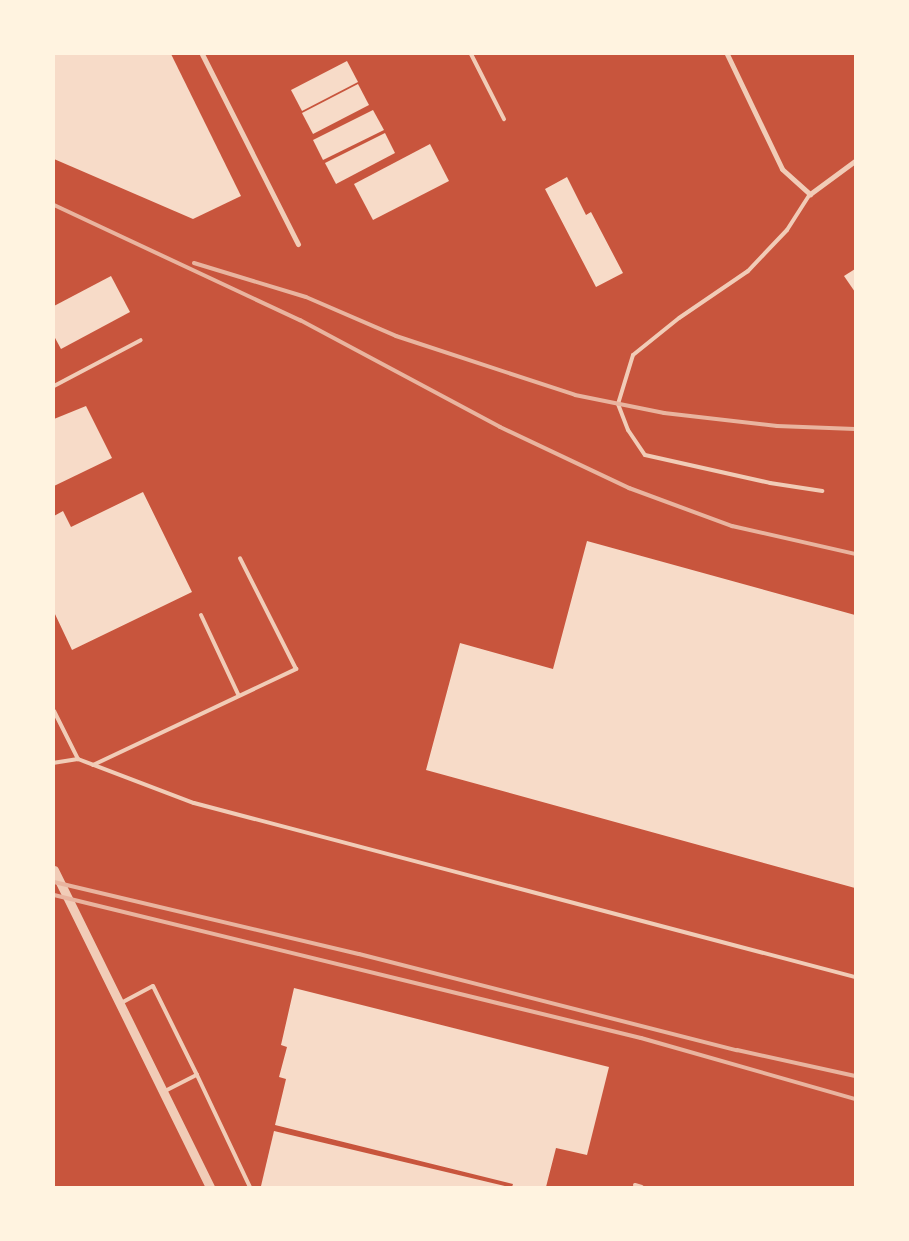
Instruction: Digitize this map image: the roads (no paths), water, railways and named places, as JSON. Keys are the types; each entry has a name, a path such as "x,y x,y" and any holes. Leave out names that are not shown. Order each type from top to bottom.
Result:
{"street":[{"path":"202,54 298,244"},
{"path":"727,54 782,169 810,194 848,168 855,161"},
{"path":"54,870 210,1187"}],"lane":[{"path":"470,54 504,119"},
{"path":"810,194 787,230 748,271 679,318 633,355 618,404 628,430 645,455 770,483 822,491"},
{"path":"54,386 141,340"},
{"path":"93,765 296,669 240,558"},
{"path":"200,615 238,696"},
{"path":"54,711 78,759"},
{"path":"54,763 78,759 194,803 855,977"},
{"path":"119,1004 153,986 250,1187"},
{"path":"163,1092 197,1074"},
{"path":"635,1185 642,1187"}],"railway":[{"path":"54,205 300,320 500,427 629,488 732,526 855,554"},
{"path":"194,263 306,297 396,336 575,395 664,413 777,426 855,429"},
{"path":"54,882 359,954 737,1050 855,1076"},
{"path":"54,895 641,1038 855,1099"}]}
